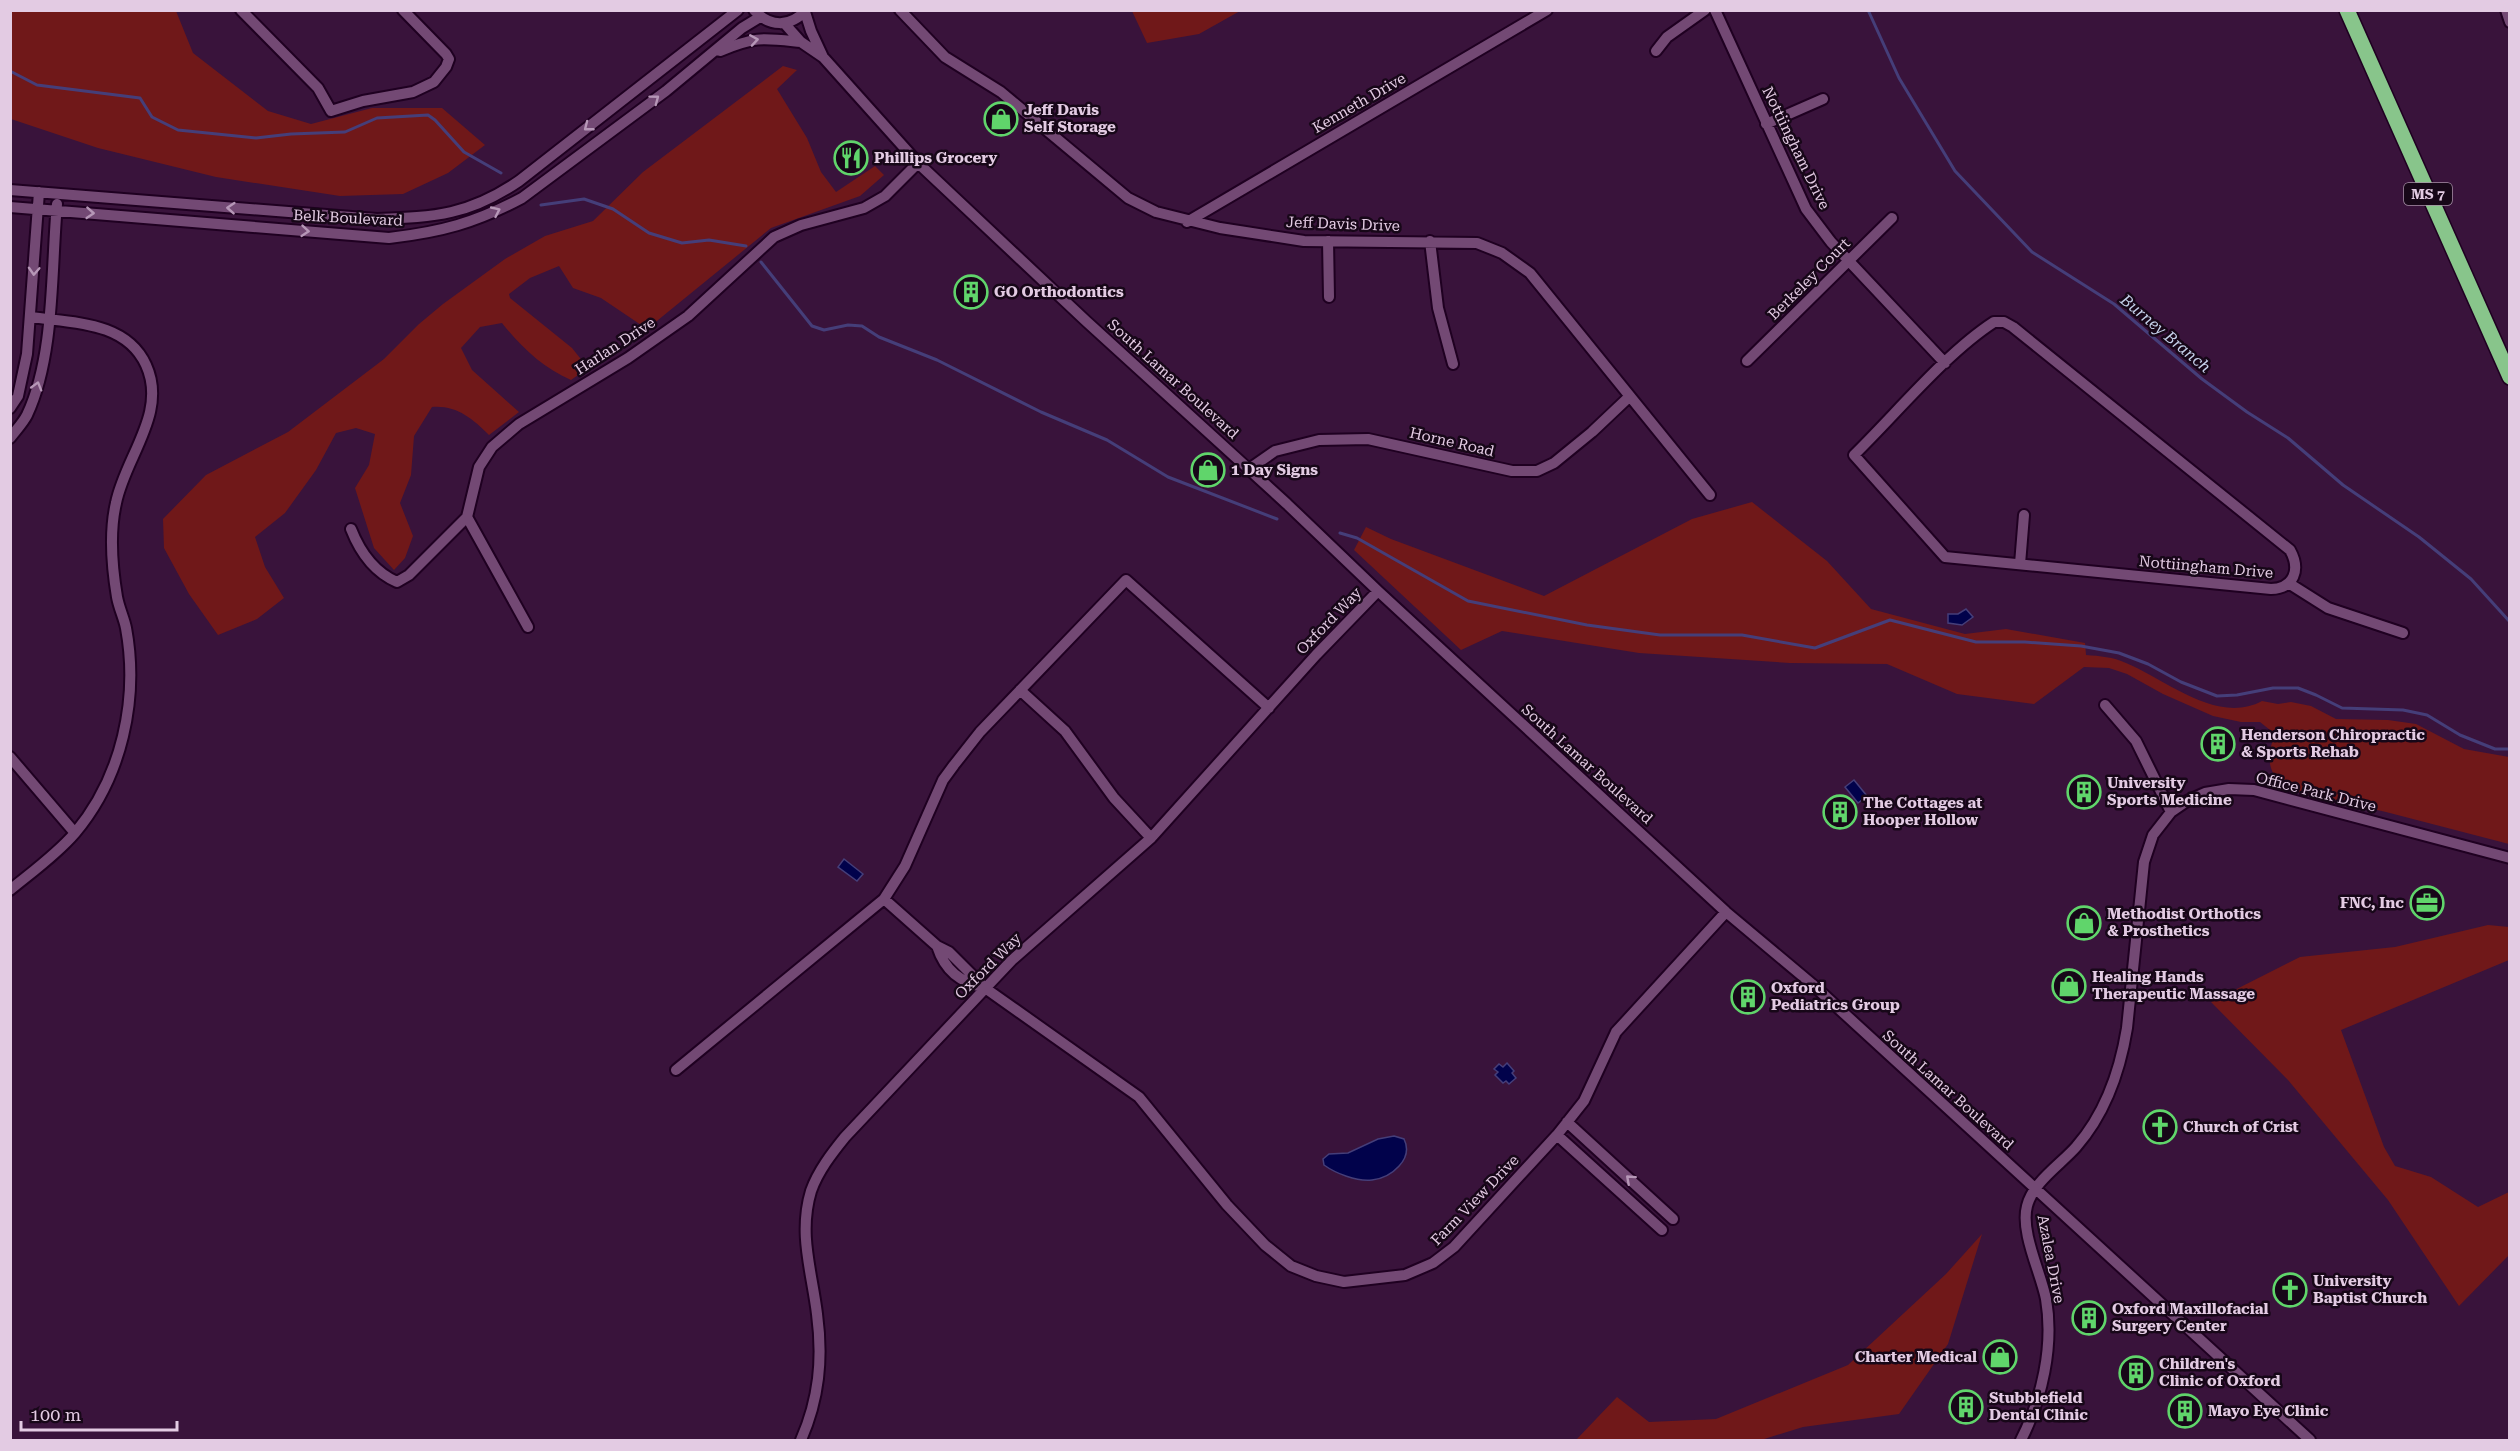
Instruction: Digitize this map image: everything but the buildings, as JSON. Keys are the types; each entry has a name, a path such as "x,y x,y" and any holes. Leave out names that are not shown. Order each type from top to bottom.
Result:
{"highway":[{"name":"MS 7","path":"2347,10 2510,377"}],"street":[{"path":"241,10 318,88 331,111 363,101 413,92 434,82 446,67 449,59 446,54 403,10"},
{"name":"Belk Boulevard","path":"10,190 377,219 420,218 462,211 498,195 519,181 738,10"},
{"name":"Jeff Davis Drive","path":"900,10 945,57 1001,92 1128,198 1156,213 1187,222 1299,240 1476,243 1502,253 1530,273 1629,398 1710,495"},
{"name":"Kenneth Drive","path":"1187,222 1547,10"},
{"path":"1656,51 1667,36 1705,10"},
{"name":"Nottiingham Drive","path":"1715,10 1806,209 1849,261 1946,363"},
{"path":"2506,10 2510,22"},
{"name":"South Lamar Boulevard","path":"823,57 811,31 806,11 785,24 801,42 823,57 918,163 1086,321 1249,469 1726,912 1812,984 2310,1440"},
{"path":"757,14 776,24 785,24"},
{"name":"Belk Boulevard","path":"10,207 389,238 458,227 496,212 522,198 666,91 757,14"},
{"path":"708,55 749,39 770,38 801,42"},
{"path":"1766,124 1823,99"},
{"name":"Harlan Drive","path":"467,517 479,467 492,447 519,424 628,358 688,316 774,237 801,225 864,208 885,196 918,163"},
{"path":"10,408 18,396 24,377 31,317 39,192"},
{"path":"10,438 26,417 36,390 44,357 58,193"},
{"name":"Berkeley Court","path":"1747,361 1892,218"},
{"path":"1328,241 1329,297"},
{"path":"1430,241 1438,308 1453,363"},
{"path":"10,890 75,833 95,803 112,771 122,743 130,706 129,650 112,567 113,530 116,503 127,466 151,412 152,391 146,366 130,344 106,328 31,317"},
{"name":"Nottiingham Drive","path":"1994,322 2004,322 2013,327 2290,550 2294,556 2295,572 2290,584 2282,588 2271,589 1945,557 1854,455 1946,363 1983,329 1994,322"},
{"name":"Horne Road","path":"1249,469 1275,451 1319,440 1368,439 1512,471 1537,471 1554,463 1629,398"},
{"path":"2020,564 2024,515"},
{"path":"351,529 359,549 383,576 398,582 409,575 467,517 528,627"},
{"path":"676,1070 884,899 905,866 943,780 980,732 1126,580 1269,708"},
{"path":"2290,584 2328,608 2403,633"},
{"name":"Oxford Way","path":"801,1440 810,1420 819,1384 820,1348 817,1314 805,1244 805,1218 812,1190 824,1164 845,1137 1012,960 1151,838 1378,591"},
{"path":"1020,690 1065,731 1114,798 1151,838"},
{"path":"2105,705 2136,741 2171,812"},
{"path":"10,757 75,833"},
{"name":"Office Park Drive","path":"2034,1189 2077,1146 2107,1100 2123,1053 2127,1028 2144,862 2153,835 2171,812 2205,793 2229,789 2254,790 2510,858"},
{"name":"Farm View Drive","path":"884,899 937,946 949,952 985,988 1139,1097 1227,1204 1264,1245 1291,1266 1316,1276 1344,1281 1376,1280 1405,1275 1433,1263 1454,1247 1557,1135 1584,1101 1616,1032 1726,912"},
{"path":"1567,1122 1673,1219"},
{"path":"1557,1135 1662,1230"},
{"name":"Azalea Drive","path":"2021,1440 2047,1365 2046,1300 2026,1222 2027,1206 2034,1189"}],"shaded area":[{"path":"11,10 176,11 193,53 268,111 311,124 372,108 442,108 485,145 448,173 403,194 340,196 216,177 98,148 11,119"},
{"path":"1132,11 1240,11 1199,34 1147,43"},
{"path":"783,66 797,70 777,89 807,138 821,172 836,192 875,166 884,175 860,196 771,228 647,329 601,298 573,288 559,266 530,278 509,294 510,298 572,348 588,368 571,380 533,356 502,323 480,327 461,348 472,370 519,412 489,435 456,410 432,407 414,436 411,475 400,503 413,536 405,558 394,570 374,548 355,488 369,465 375,434 356,428 336,433 316,470 285,513 255,537 265,567 284,598 257,619 218,635 189,594 164,548 163,519 206,475 288,432 384,359 443,304 505,259 545,236 593,221 643,172"},
{"path":"1752,502 1827,561 1871,609 1965,634 2006,629 2085,643 2086,655 2121,661 2210,704 2228,708 2245,707 2262,701 2278,704 2291,702 2311,706 2336,719 2388,720 2416,724 2464,749 2509,757 2509,844 2286,789 2275,776 2270,764 2270,750 2275,734 2260,722 2241,722 2213,716 2163,694 2127,674 2109,668 2084,667 2034,704 1957,694 1887,664 1790,663 1639,653 1502,631 1461,650 1354,550 1366,527 1391,539 1544,596 1692,519"},
{"path":"1966,609 1973,617 1962,625 1948,623 1948,614 1958,614"},
{"path":"1854,780 1867,796 1858,803 1845,787"},
{"path":"844,859 863,874 857,881 838,867"},
{"path":"2488,925 2509,927 2509,960 2341,1030 2384,1147 2395,1166 2431,1177 2478,1207 2509,1192 2509,1255 2459,1306 2388,1200 2288,1080 2211,1002 2300,957 2395,947"},
{"path":"1507,1063 1514,1071 1512,1073 1516,1078 1509,1084 1506,1081 1503,1083 1495,1075 1498,1072 1494,1069 1499,1064 1503,1067"},
{"path":"1394,1136 1404,1139 1406,1154 1399,1166 1386,1176 1372,1180 1360,1180 1340,1174 1324,1165 1323,1159 1329,1154 1348,1153 1378,1139"},
{"path":"1982,1234 1948,1344 1899,1414 1803,1427 1761,1440 1576,1440 1617,1397 1649,1422 1716,1419 1848,1365 1946,1274"}],"waterway":[{"name":"Burney Branch","path":"1868,10 1899,78 1955,171 2032,252 2114,304 2202,379 2288,438 2343,485 2419,537 2471,579 2510,622"},
{"path":"10,71 37,85 140,98 152,117 178,130 256,138 345,132 377,118 428,115 464,152 501,173"},
{"path":"541,205 584,199 613,209 649,233 682,243 709,240 746,246"},
{"path":"761,262 812,326 824,330 848,325 862,326 879,337 937,360 1041,412 1107,440 1168,477 1277,519"},
{"path":"1340,533 1357,538 1468,601 1587,625 1660,635 1742,635 1815,648 1890,620 1976,642 2025,642 2081,646 2119,653 2217,696 2237,695 2273,688 2298,688 2342,708 2403,710 2427,715 2460,735 2495,749 2510,749"}],"place":[{"name":"Jeff Davis Self Storage","path":"1001,119"},
{"name":"Phillips Grocery","path":"851,158"},
{"name":"GO Orthodontics","path":"971,292"},
{"name":"1 Day Signs","path":"1208,470"},
{"name":"Henderson Chiropractic & Sports Rehab","path":"2218,744"},
{"name":"University Sports Medicine","path":"2084,792"},
{"name":"The Cottages at Hooper Hollow","path":"1840,812"},
{"name":"FNC, Inc","path":"2427,903"},
{"name":"Methodist Orthotics & Prosthetics","path":"2084,923"},
{"name":"Healing Hands Therapeutic Massage","path":"2069,986"},
{"name":"Oxford Pediatrics Group","path":"1748,997"},
{"name":"Church of Crist","path":"2160,1127"},
{"name":"University Baptist Church","path":"2290,1290"},
{"name":"Oxford Maxillofacial Surgery Center","path":"2089,1318"},
{"name":"Charter Medical","path":"2000,1357"},
{"name":"Children's Clinic of Oxford","path":"2136,1373"},
{"name":"Stubblefield Dental Clinic","path":"1966,1407"},
{"name":"Mayo Eye Clinic","path":"2185,1411"}]}
